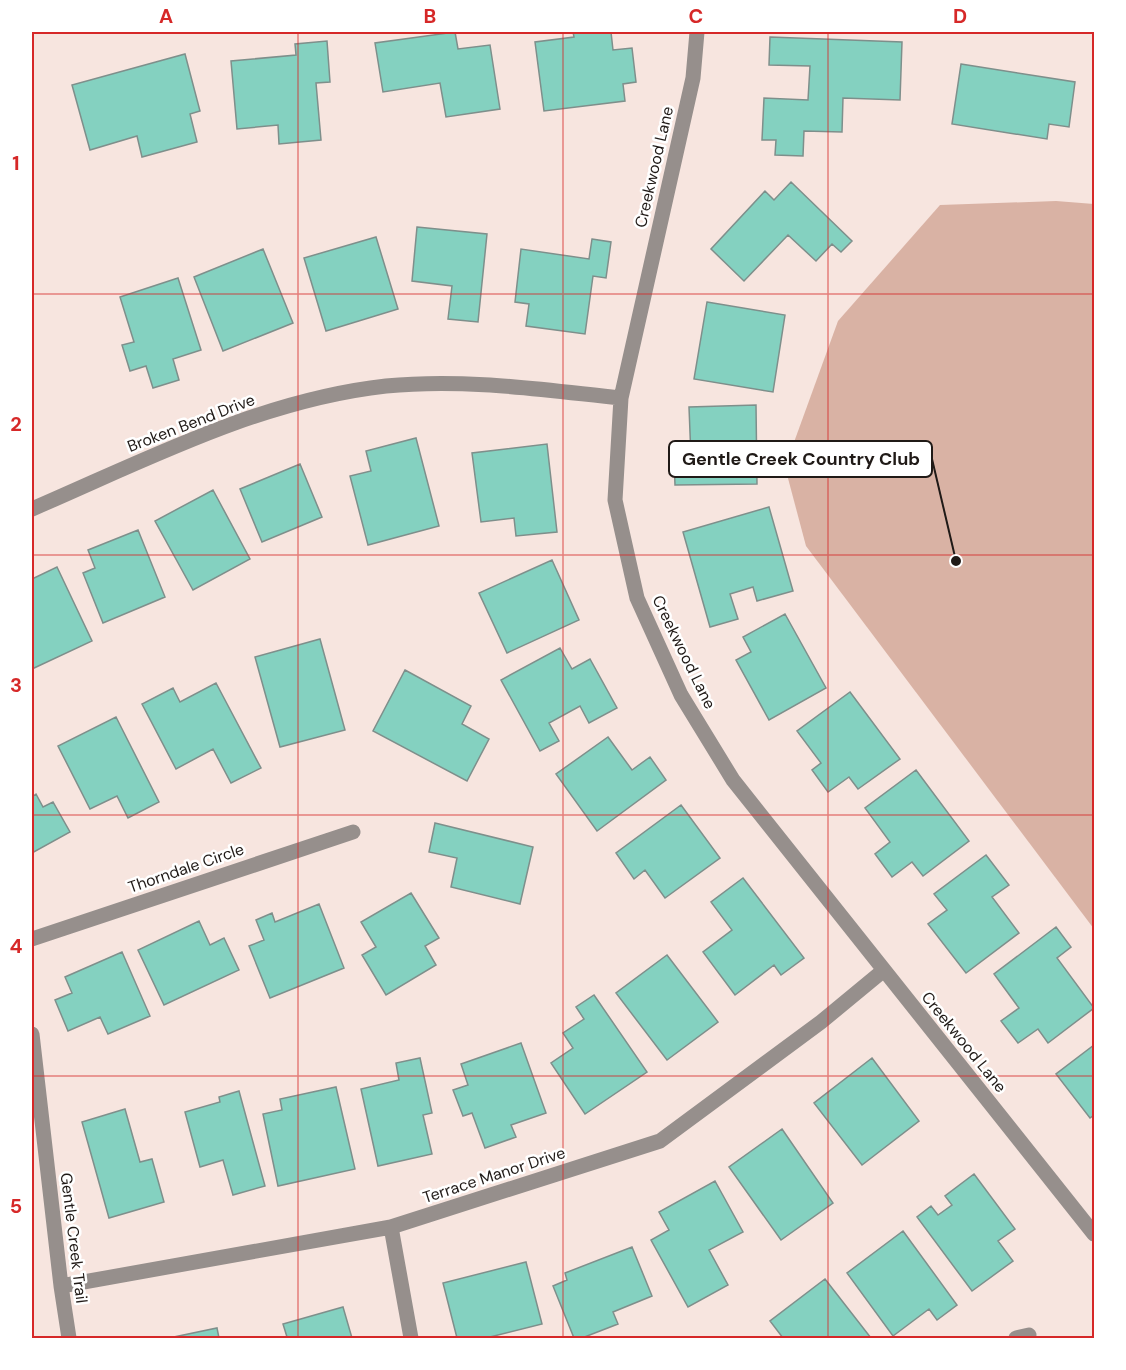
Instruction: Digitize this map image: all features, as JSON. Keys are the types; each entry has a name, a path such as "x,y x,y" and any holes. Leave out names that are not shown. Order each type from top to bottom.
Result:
{"street":[{"name":"Creekwood Lane","path":"697,32 693,78 621,398 615,500 637,598 681,695 734,780 1095,1234"},
{"name":"Broken Bend Drive","path":"32,509 217,429 309,399 387,386 482,384 621,398"},
{"name":"Thorndale Circle","path":"32,939 353,832"},
{"name":"Terrace Manor Drive","path":"61,1287 391,1227 660,1141 821,1022 884,970"},
{"name":"Gentle Creek Trail","path":"32,1034 69,1338"},
{"path":"391,1227 411,1338"}],"shaded area":[{"path":"1056,201 1094,204 1094,929 806,546 785,467 838,321 940,205"}],"building":[{"path":"455,32 458,49 490,45 500,109 446,117 440,83 383,92 375,43"},
{"path":"573,32 611,32 613,50 632,48 636,82 623,84 625,101 544,111 535,42 574,37"},
{"path":"770,37 902,42 900,100 843,98 842,132 804,131 803,156 775,155 776,140 762,140 764,98 808,100 810,66 769,65"},
{"path":"327,41 330,82 316,83 321,140 279,144 278,125 237,129 231,61 296,55 295,44"},
{"path":"185,54 200,111 190,114 197,142 142,157 137,136 90,150 72,85"},
{"path":"961,64 1075,82 1069,127 1049,124 1047,139 952,124"},
{"path":"791,182 852,241 841,252 832,244 816,261 788,235 744,281 711,249 765,191 774,200"},
{"path":"417,227 487,234 478,322 448,319 452,286 412,281"},
{"path":"376,237 398,309 326,331 304,258"},
{"path":"592,239 611,242 606,278 593,276 585,334 526,326 529,304 515,302 521,249 589,259"},
{"path":"263,249 293,323 223,351 194,277"},
{"path":"178,278 201,350 173,359 179,380 153,388 146,366 130,371 122,345 134,342 120,297"},
{"path":"707,302 785,315 773,392 694,379"},
{"path":"756,405 757,484 675,485 674,458 691,458 689,407"},
{"path":"416,438 439,526 368,545 350,476 371,471 366,451"},
{"path":"547,444 557,532 516,536 514,518 481,522 472,453"},
{"path":"300,464 322,517 262,542 240,489"},
{"path":"213,490 250,559 193,590 155,521"},
{"path":"769,507 793,591 757,601 753,587 730,594 738,619 710,627 683,532"},
{"path":"138,530 165,597 103,623 83,573 95,568 88,550"},
{"path":"552,560 579,620 507,653 479,593"},
{"path":"57,567 92,641 32,669 32,579"},
{"path":"785,614 826,688 769,720 736,660 751,652 743,637"},
{"path":"320,639 345,730 280,747 255,657"},
{"path":"560,648 572,669 590,659 617,708 589,723 580,706 549,723 559,741 540,751 501,680"},
{"path":"405,670 471,706 462,724 489,739 467,781 373,731"},
{"path":"216,683 261,768 231,783 213,749 176,769 142,704 173,688 180,702"},
{"path":"850,692 900,759 858,789 849,777 828,792 812,770 821,763 797,731"},
{"path":"116,717 159,802 128,818 117,796 90,809 58,746"},
{"path":"608,737 632,770 650,757 666,780 597,831 556,774"},
{"path":"916,770 969,841 923,876 912,862 892,877 875,854 890,842 865,808"},
{"path":"36,794 43,807 53,802 70,832 32,853 32,797"},
{"path":"681,805 720,858 665,898 645,870 634,879 616,853"},
{"path":"435,823 533,847 520,904 451,887 457,858 429,852"},
{"path":"986,855 1009,885 992,897 1019,933 966,973 928,924 947,910 934,894"},
{"path":"743,878 804,958 781,975 774,965 735,995 703,952 732,930 711,902"},
{"path":"411,893 439,938 425,946 436,965 386,995 362,955 376,947 361,922"},
{"path":"319,904 344,968 270,998 249,946 264,940 256,920 272,913 275,922"},
{"path":"199,921 210,945 224,938 239,970 164,1005 138,950"},
{"path":"1056,927 1071,947 1057,958 1094,1008 1048,1043 1038,1029 1018,1043 1001,1021 1019,1008 994,974"},
{"path":"122,952 150,1016 108,1034 100,1017 68,1031 55,1000 72,993 65,977"},
{"path":"667,955 718,1022 667,1060 616,993"},
{"path":"594,995 647,1072 585,1114 551,1063 573,1048 563,1033 584,1019 576,1007"},
{"path":"521,1043 546,1113 511,1125 516,1137 485,1148 472,1113 463,1116 453,1090 468,1085 461,1064"},
{"path":"1094,1045 1094,1115 1090,1118 1056,1074"},
{"path":"420,1058 432,1113 423,1115 432,1154 378,1166 361,1089 399,1080 396,1063"},
{"path":"872,1058 919,1121 862,1165 814,1103"},
{"path":"336,1087 355,1169 278,1186 263,1114 282,1110 280,1099"},
{"path":"239,1091 265,1186 233,1195 223,1160 200,1167 185,1112 220,1102 219,1097"},
{"path":"125,1109 140,1162 152,1159 164,1202 109,1218 82,1122"},
{"path":"782,1129 833,1203 781,1240 729,1167"},
{"path":"974,1174 1015,1229 998,1241 1013,1261 972,1291 917,1217 931,1206 938,1215 952,1205 945,1196"},
{"path":"715,1181 743,1232 709,1250 728,1285 688,1307 651,1240 669,1230 659,1212"},
{"path":"903,1231 957,1305 937,1320 929,1309 893,1336 847,1273"},
{"path":"632,1247 652,1296 613,1312 618,1324 582,1338 574,1338 553,1286 567,1280 565,1273"},
{"path":"526,1262 542,1324 486,1338 457,1338 443,1283"},
{"path":"825,1279 871,1338 783,1338 770,1321"},
{"path":"343,1307 352,1338 282,1338 287,1337 283,1324"},
{"path":"217,1328 219,1338 169,1338"}],"place":[{"name":"Gentle Creek Country Club","path":"956,561"}]}
